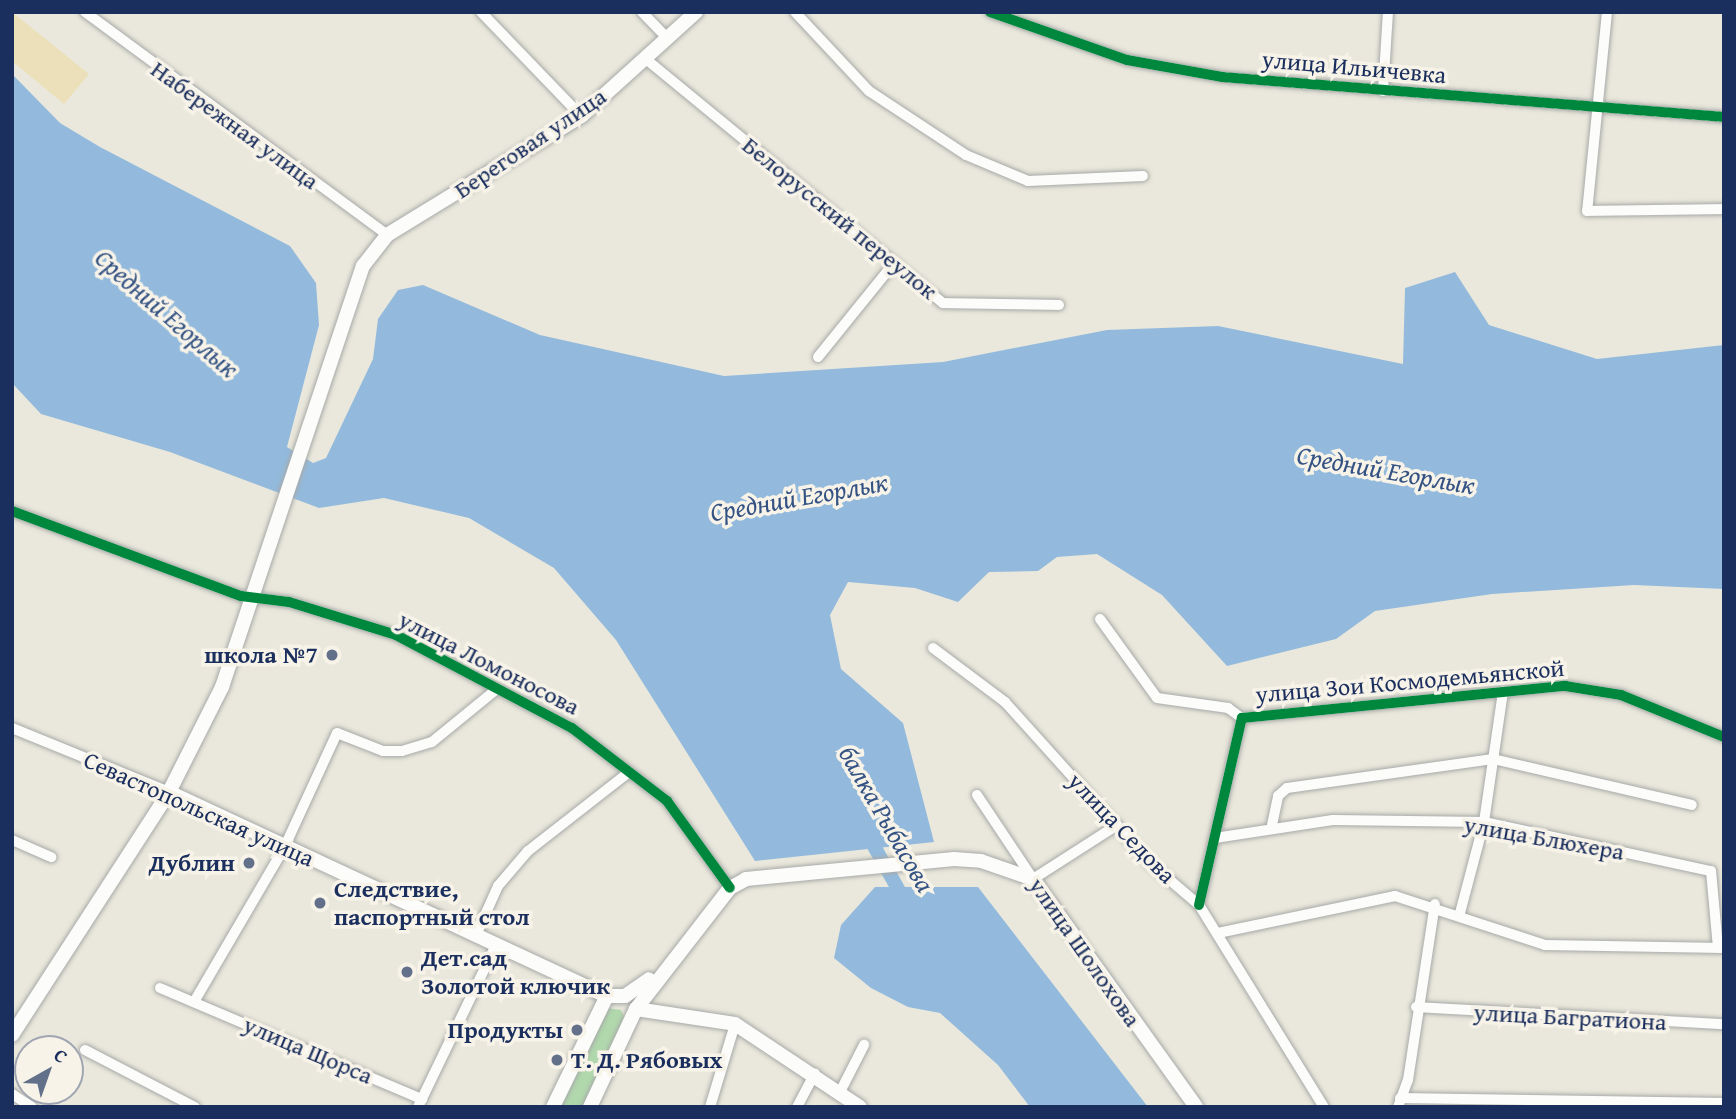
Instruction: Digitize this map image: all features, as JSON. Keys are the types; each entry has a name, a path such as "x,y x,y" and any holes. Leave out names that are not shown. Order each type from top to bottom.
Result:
{"main road":[{"name":"Береговая улица","path":"387,235 581,116 647,60 696,12"},
{"path":"12,1035 169,792 222,687 256,598 363,266 387,235"},
{"name":"Севастопольская улица","path":"169,792 607,996"},
{"path":"554,1107 607,996 640,988 663,966 730,888 746,879 954,859 981,861 1033,879"},
{"name":"улица Шолохова","path":"1033,879 1196,1107"},
{"path":"590,1107 636,1009 663,966"},
{"name":"Севастопольская улица","path":"636,1009 735,1024 841,1090 860,1107"}],"street":[{"name":"Набережная улица","path":"85,12 387,235"},
{"path":"481,12 581,116"},
{"path":"642,12 668,39"},
{"path":"795,12 869,91 965,155 1028,180 1143,176"},
{"name":"улица Ильичевка","path":"990,12 1128,60 1222,77 1724,117"},
{"path":"1383,91 1388,12"},
{"path":"1607,12 1587,211 1724,209"},
{"name":"Белорусский переулок","path":"647,60 943,303 1059,305"},
{"path":"818,357 894,263"},
{"name":"улица Ломоносова","path":"12,511 256,598 397,635 572,728 667,801 730,888"},
{"path":"1100,619 1157,698 1228,708 1242,718"},
{"name":"улица Седова","path":"933,648 1005,702 1116,825 1199,905 1219,933 1243,985 1324,1107"},
{"path":"194,1002 285,846 337,733 383,751 402,751 432,741 497,689"},
{"name":"улица Зои Космодемьянской","path":"1199,905 1242,718 1503,691 1597,690 1724,737"},
{"path":"1460,913 1484,822 1503,691"},
{"name":"Севастопольская улица","path":"12,728 169,792"},
{"path":"1272,825 1278,796 1287,789 1493,759 1692,805"},
{"path":"476,935 498,886 528,851 629,772"},
{"name":"улица Шолохова","path":"977,795 1033,879"},
{"name":"улица Блюхера","path":"1215,838 1272,825 1484,822 1711,871 1721,948"},
{"path":"1033,879 1116,825"},
{"path":"12,840 51,857"},
{"path":"1219,933 1363,898 1395,896 1435,904 1545,945 1721,948"},
{"path":"1435,904 1399,1103 1724,1103"},
{"path":"420,1103 496,945"},
{"name":"улица Щорса","path":"160,988 420,1103"},
{"name":"Севастопольская улица","path":"607,996 636,1009"},
{"name":"улица Багратиона","path":"1416,1007 1724,1024"},
{"path":"710,1107 735,1024"},
{"path":"841,1090 864,1045"},
{"path":"85,1050 195,1107"},
{"path":"797,1107 815,1073"},
{"path":"12,1094 32,1107"}],"green space":[{"path":"607,1008 621,1010 625,1018 582,1107 558,1107"}],"sand":[{"path":"12,12 89,74 64,104 12,61"}],"water":[{"name":"Средний Егорлык","path":"12,74 60,123 100,147 290,246 316,283 319,325 287,447 313,463 326,458 373,359 378,319 398,290 423,285 540,335 724,376 943,362 1107,330 1218,326 1403,364 1405,288 1455,272 1489,325 1597,359 1724,345 1724,589 1634,585 1492,594 1375,611 1336,639 1227,666 1162,595 1097,554 1057,557 1038,571 989,572 958,602 915,588 848,582 830,615 841,669 903,723 934,842 755,861 616,640 554,568 469,518 384,498 319,508 170,452 41,414 12,383"},
{"path":"875,887 978,887 1148,1107 1030,1107 998,1065 940,1013 908,1007 871,988 834,958 841,925"}],"waterway":[{"name":"балка Рыбасова","path":"866,832 906,903"}],"cycle path":[{"path":"990,12 1127,60 1222,77 1724,117"},
{"path":"12,511 241,596 289,602 396,635 572,728 667,801 730,888"},
{"path":"1199,905 1242,718 1565,686 1621,695 1724,737"}],"place":[{"name":"школа №7","path":"332,655"},
{"name":"Дублин","path":"249,863"},
{"name":"Следствие, паспортный стол","path":"320,903"},
{"name":"Дет.сад Золотой ключик","path":"407,972"},
{"name":"Продукты","path":"577,1030"},
{"name":"Т. Д. Рябовых","path":"557,1060"}]}
